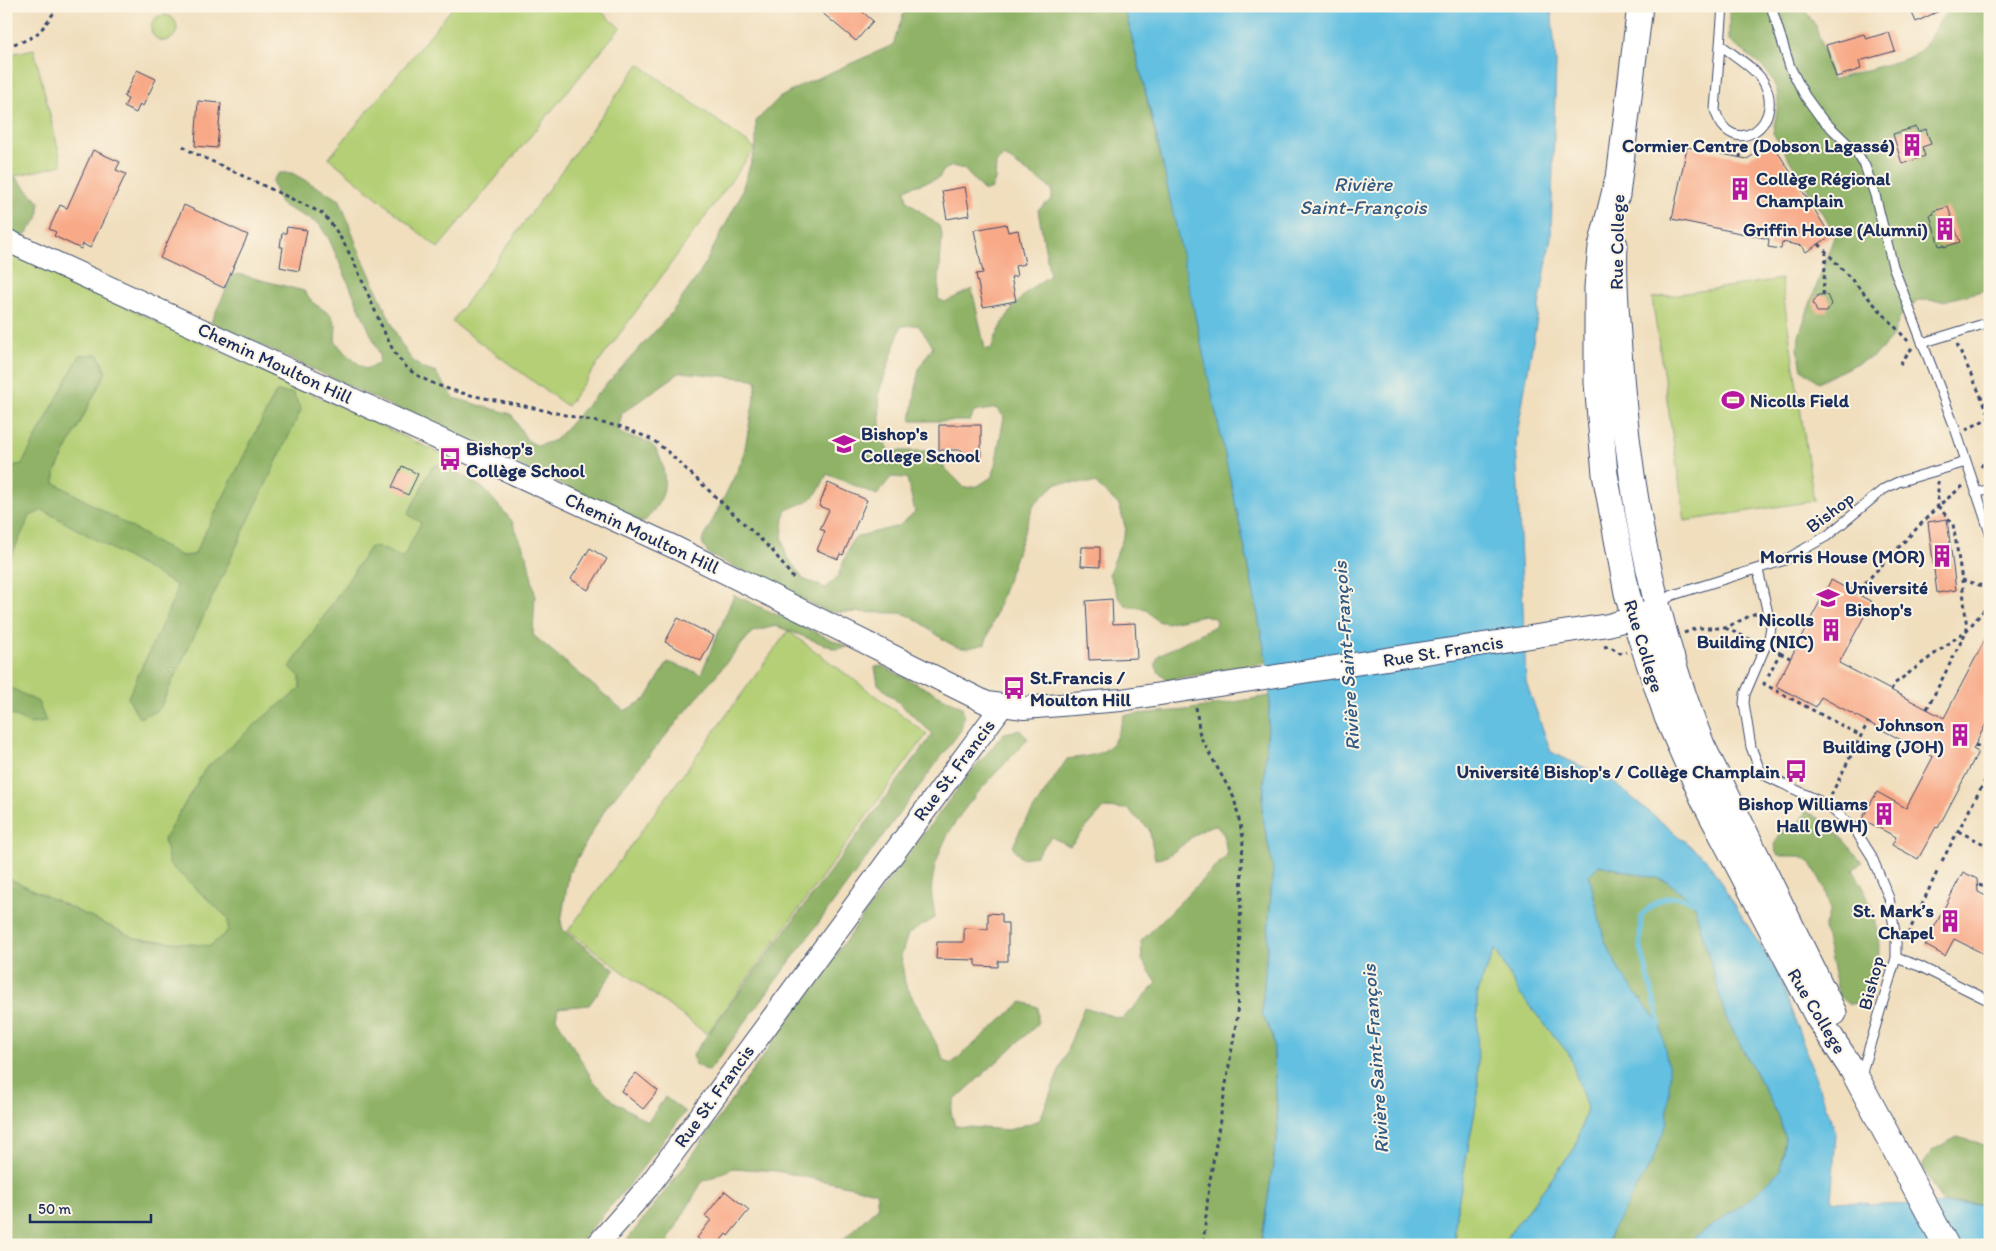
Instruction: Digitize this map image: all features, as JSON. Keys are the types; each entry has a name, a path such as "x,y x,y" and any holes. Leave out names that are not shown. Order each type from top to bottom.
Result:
{"main road":[{"name":"Rue College","path":"1640,6 1618,178 1614,249 1620,369 1633,476 1656,606 1686,706 1702,745 1833,1010 1856,1076"},
{"name":"Rue College","path":"1618,178 1601,247 1597,287 1597,383 1605,474 1627,593 1634,618 1667,716 1704,801 1817,1016 1856,1076 1946,1245"}],"street":[{"name":"Chemin Moulton Hill","path":"6,240 657,539 971,695 1002,706"},
{"name":"Rue St. Francis","path":"597,1245 648,1187 1002,706 1024,708 1090,703 1244,683 1608,625 1634,618 1656,606"}],"lane":[{"path":"1721,45 1756,73 1766,88 1768,108 1765,118 1757,131 1751,134 1735,134 1722,126 1718,120 1714,101 1721,45 1723,6"},
{"path":"1771,6 1790,67 1805,96 1821,118 1857,153 1865,166 1875,195 1893,266 1957,436 1990,533"},
{"path":"1922,343 1990,322"},
{"name":"Bishop","path":"1856,1076 1896,958 1894,917 1889,898 1871,855 1854,828 1826,804 1766,776 1755,759 1744,703 1745,694 1771,628 1758,570 1807,549 1853,517 1884,489 1898,482 1966,462"},
{"path":"1976,493 1990,490"},
{"path":"1656,606 1673,596 1758,570"},
{"path":"1896,958 1990,1001"}],"path":[{"path":"6,46 29,40 40,33 55,11"},
{"path":"183,146 322,213 332,223 344,246 391,346 402,363 416,374 435,384 474,395 623,427 647,437 668,452 772,550 793,578"},
{"path":"1818,244 1913,347 1900,364"},
{"path":"1823,295 1826,253"},
{"path":"1956,342 1990,417 1957,436"},
{"path":"1980,468 1990,454"},
{"path":"1927,709 1967,630 1962,580 1953,524 1938,506 1937,471"},
{"path":"1852,591 1862,586 1938,506 1964,485"},
{"path":"1962,580 1990,588"},
{"path":"1891,690 1894,684 1967,630 1990,603"},
{"path":"1725,628 1756,613 1756,604"},
{"path":"1680,634 1697,628 1725,628 1790,658"},
{"path":"1780,653 1764,684 1861,736"},
{"path":"1196,706 1200,736 1234,798 1243,837 1237,1018 1209,1186 1203,1245"},
{"path":"1826,804 1868,722"},
{"path":"1975,745 1990,751"},
{"path":"1942,861 1990,772"},
{"path":"1958,831 1990,846"},
{"path":"1908,962 1913,950 1907,940 1908,932 1938,870"},
{"path":"1978,885 1990,889"}],"green space":[{"path":"454,6 595,6 620,28 438,248 329,158"},
{"path":"906,6 1124,6 1164,169 1201,333 1267,663 1167,680 1159,673 1155,664 1159,655 1215,626 1217,619 1204,615 1166,623 1157,621 1146,609 1126,606 1119,598 1109,574 1126,530 1119,505 1095,483 1057,483 1034,504 985,644 960,648 943,639 917,620 902,613 828,612 708,554 702,542 743,459 757,382 753,379 681,372 622,413 618,431 648,442 653,446 660,458 664,472 663,493 655,509 643,523 211,322 233,275 238,274 304,291 312,302 331,315 336,326 335,341 346,354 365,369 378,364 380,355 329,239 319,224 280,204 272,181 279,173 292,173 340,200 357,246 400,342 411,359 422,368 436,373 454,398 511,414 527,440 538,446 555,440 669,316 700,273 739,199 756,147 756,121 779,98 802,85 893,45","holes":["1004,156 1052,189 1052,199 1038,210 1050,276 1030,289 1000,327 991,349 985,349 972,289 945,302 938,299 942,234 939,226 907,201 905,189 939,178 944,170 952,166 964,169 983,190 991,190 995,180 996,163","918,325 933,346 919,368 911,421 970,421 974,412 997,408 1004,417 993,476 978,486 965,488 937,460 925,451 888,451 880,424 879,393 901,326","827,474 877,495 891,477 907,478 915,512 899,526 859,536 852,541 837,578 825,588 803,579 786,555 782,536 785,510 812,498"]},
{"path":"1729,6 1802,6 1816,26 1832,80 1912,57 1922,49 1950,6 1983,6 1990,13 1990,289 1943,301 1918,300 1900,317 1893,336 1877,354 1818,382 1802,369 1798,349 1799,335 1835,234 1773,133 1778,103 1774,82 1762,66 1729,41"},
{"path":"164,15 173,19 177,28 173,37 164,41 155,37 151,28 155,19"},
{"path":"34,49 62,165 6,178 6,55"},
{"path":"639,64 755,148 567,406 452,322"},
{"path":"15,177 40,202 38,219 22,239 6,231 6,179"},
{"path":"6,251 461,463 223,979 6,878"},
{"name":"Nicolls Field","path":"1781,279 1814,501 1685,521 1652,298"},
{"path":"98,354 106,372 55,472 55,483 181,556 194,555 276,392 293,393 301,410 159,710 139,718 128,697 176,594 176,585 43,510 30,516 6,567 6,463 12,466 22,464 80,355"},
{"path":"443,463 484,489 512,521 527,556 535,594 533,635 624,711 646,699 668,662 701,674 734,595 848,647 836,649 776,626 752,632 607,806 569,873 561,922 563,930 615,970 589,1005 558,1008 556,1018 594,1082 615,1102 648,1122 665,1097 685,1112 629,1185 577,1245 6,1245 6,877 135,938 210,946 228,931 228,918 169,864 164,839 205,769 265,716 300,689 300,677 290,667 370,547 384,550 403,558 421,523 408,514 432,467"},
{"path":"788,631 927,734 707,1034 568,931"},
{"path":"882,666 962,707 964,715 961,730 709,1071 695,1065 693,1054 933,734 878,684 875,667"},
{"path":"6,685 38,702 46,722 29,724 6,712"},
{"path":"1270,696 1262,813 1273,868 1262,1013 1273,1036 1278,1131 1261,1245 837,1245 878,1207 876,1192 777,1171 733,1168 702,1182 669,1239 669,1245 623,1245 681,1171 899,866 960,786 1004,733 1020,730 1028,739 968,804 955,822 937,861 932,883 935,918 908,934 901,956 905,983 945,1061 951,1064 1022,1002 1038,1007 1038,1024 955,1100 951,1112 955,1126 1009,1130 1040,1120 1084,1007 1122,1019 1157,983 1142,960 1141,941 1227,855 1224,835 1216,825 1199,832 1171,854 1155,859 1149,829 1127,809 1104,808 1070,846 1051,837 1036,856 1021,858 1013,847 1020,830 1067,759 1090,756 1106,750 1116,738 1124,715 1186,710"},
{"path":"1806,811 1830,827 1862,862 1853,870 1862,885 1875,919 1879,954 1871,988 1862,1003 1848,1004 1839,996 1824,929 1830,909 1824,887 1811,863 1800,856 1782,856 1776,853 1775,843 1787,821 1797,827"},
{"path":"1599,865 1665,880 1693,901 1726,1018 1777,1113 1785,1138 1780,1170 1754,1196 1692,1240 1680,1245 1604,1245 1609,1239 1660,1024 1620,972 1604,939 1589,875"},
{"path":"1495,949 1519,993 1569,1054 1587,1108 1575,1148 1501,1245 1454,1245 1456,1215 1478,1094 1477,992"},
{"path":"1957,1137 1979,1143 1990,1149 1990,1203 1942,1202 1922,1166 1933,1150"}],"water":[{"name":"Rivière Saint-François","path":"1124,6 1551,6 1556,61 1551,237 1516,440 1526,682 1551,752 1611,780 1707,860 1779,976 1836,1135 1831,1200 1881,1205 1990,1203 1990,1245 1680,1245 1692,1240 1754,1196 1780,1170 1785,1138 1777,1113 1726,1018 1693,901 1665,880 1599,865 1589,875 1604,939 1620,972 1660,1024 1670,1075 1667,1122 1651,1163 1604,1245 1501,1245 1575,1148 1587,1108 1569,1054 1519,993 1495,949 1477,992 1478,1094 1456,1215 1454,1245 1261,1245 1278,1131 1273,1036 1262,1014 1273,868 1262,813 1270,696 1267,663 1248,563 1157,138"}],"building":[{"path":"814,6 856,6 873,21 856,41"},
{"path":"1909,6 1949,6 1916,22"},
{"path":"1889,32 1895,51 1859,61 1861,69 1836,77 1826,45 1864,34 1866,39"},
{"path":"137,70 156,79 143,106 140,104 136,113 124,107 128,99 124,97"},
{"path":"198,101 221,103 217,148 195,146"},
{"name":"Cormier Centre (Dobson Lagassé)","path":"1916,127 1918,132 1926,129 1931,144 1922,147 1925,156 1902,164 1893,134"},
{"name":"Collège Régional Champlain","path":"1772,143 1831,236 1806,252 1802,246 1782,242 1781,249 1768,247 1769,239 1672,219 1687,147 1747,159"},
{"path":"93,150 120,162 116,170 126,174 90,248 83,244 81,249 54,236 56,232 49,229 60,205 67,208"},
{"path":"965,187 970,215 947,219 942,191"},
{"path":"184,205 248,235 224,288 160,258"},
{"name":"Griffin House (Alumni)","path":"1948,207 1960,242 1944,247 1944,245 1939,246 1930,215 1934,214 1933,211"},
{"path":"1006,224 1008,232 1018,230 1025,264 1015,266 1017,276 1011,277 1016,301 983,307 976,274 983,273 974,230"},
{"path":"287,227 307,230 299,271 280,267 283,247 280,247 282,233 286,233"},
{"path":"1818,295 1827,295 1831,304 1827,312 1817,312 1813,303"},
{"path":"939,425 981,425 981,459 962,459 962,450 939,450"},
{"path":"402,466 418,474 408,495 392,487"},
{"path":"828,483 867,500 843,555 840,554 838,559 817,550 825,531 820,529 829,510 819,506"},
{"name":"Morris House (MOR)","path":"1947,519 1956,590 1937,593 1928,522"},
{"path":"1082,547 1100,547 1100,567 1081,566"},
{"path":"590,548 607,559 588,590 571,579"},
{"path":"1831,580 1872,602 1839,663 1944,718 1990,630 1990,716 1973,749 1978,752 1938,828 1936,827 1918,859 1892,845 1896,837 1862,819 1877,792 1906,808 1933,757 1821,697 1816,707 1776,686"},
{"path":"1112,599 1113,624 1135,623 1137,658 1089,660 1086,601"},
{"path":"678,618 714,636 701,661 665,642"},
{"path":"1963,872 1977,879 1978,892 1990,898 1990,957 1954,939 1945,956 1925,945"},
{"path":"988,913 1002,914 1002,923 1008,923 1008,961 998,961 998,967 976,966 976,960 936,959 937,942 964,942 964,928 988,929"},
{"path":"636,1073 658,1091 643,1109 621,1091"},
{"path":"725,1191 749,1210 728,1236 726,1234 717,1245 706,1245 697,1238 711,1220 705,1216"}],"waterway":[{"path":"1660,1024 1640,944 1641,916 1659,900 1664,898 1676,897 1693,901"}],"place":[{"name":"Cormier Centre (Dobson Lagassé)","path":"1912,145"},
{"name":"Collège Régional Champlain","path":"1740,189"},
{"name":"Griffin House (Alumni)","path":"1945,229"},
{"name":"Nicolls Field","path":"1733,400"},
{"name":"Bishop's College School","path":"844,444"},
{"name":"Bishop's Collège School","path":"450,459"},
{"name":"Morris House (MOR)","path":"1942,556"},
{"name":"Université Bishop's","path":"1828,598"},
{"name":"Nicolls Building (NIC)","path":"1831,630"},
{"name":"St.Francis / Moulton Hill","path":"1014,688"},
{"name":"Johnson Building (JOH)","path":"1960,735"},
{"name":"Université Bishop's / Collège Champlain","path":"1796,771"},
{"name":"Bishop Williams Hall (BWH)","path":"1884,814"},
{"name":"St. Mark’s Chapel","path":"1950,921"}]}
